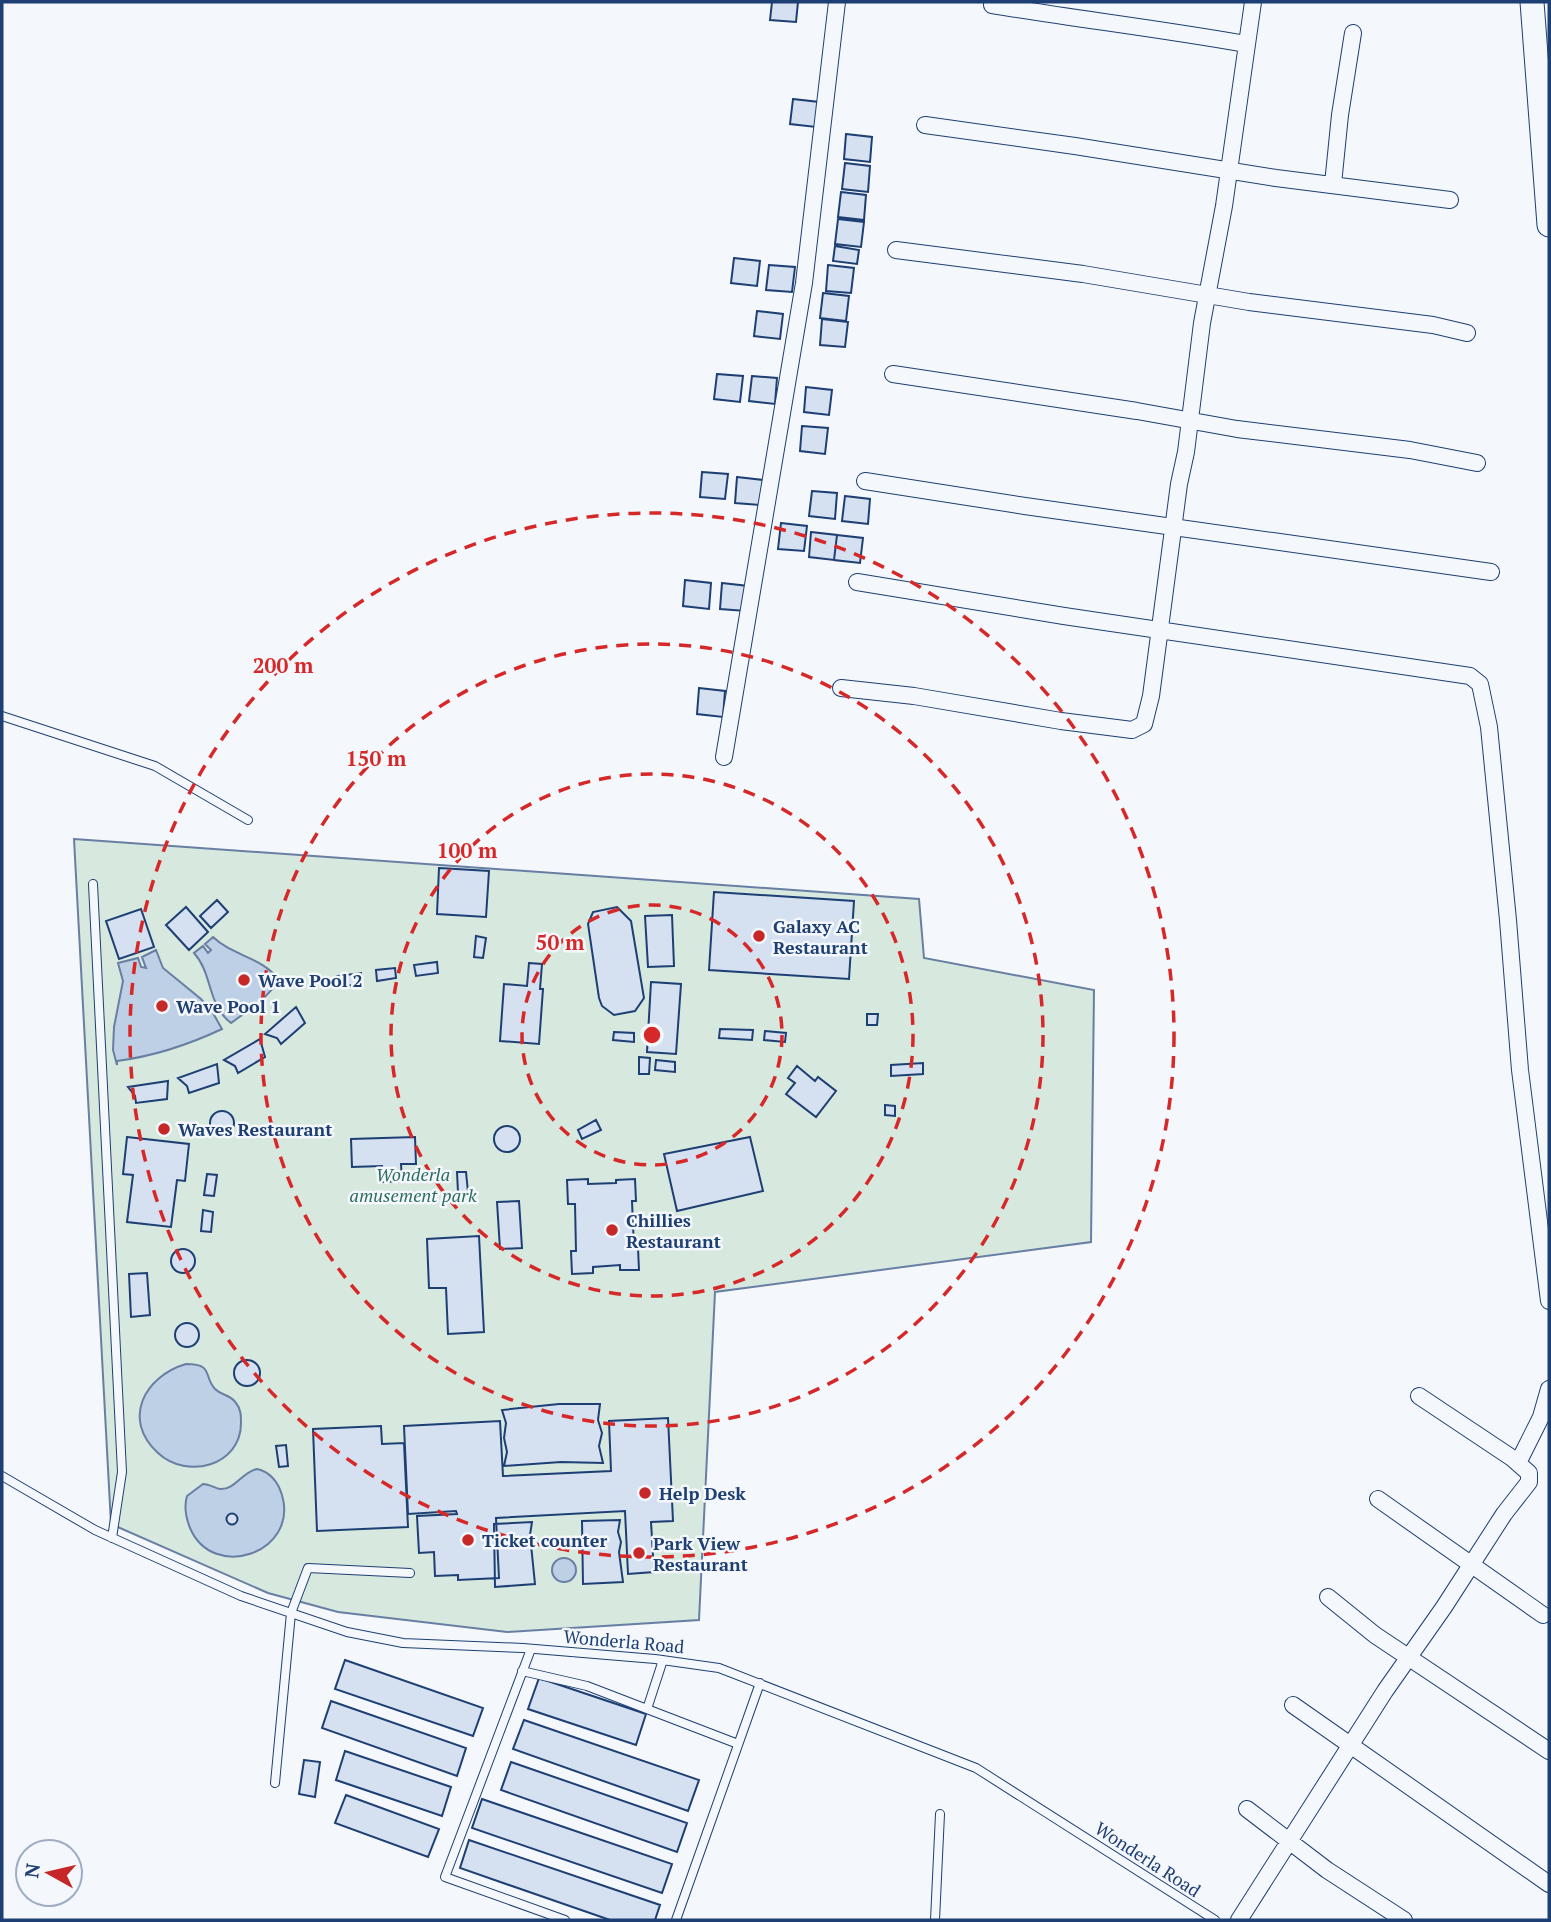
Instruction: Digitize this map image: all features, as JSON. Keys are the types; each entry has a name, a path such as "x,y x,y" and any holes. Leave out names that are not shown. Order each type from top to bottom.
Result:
{"main road":[{"path":"1532,2 1549,225"}],"street":[{"path":"724,757 804,283 837,2"},
{"path":"841,688 914,696 1132,730 1143,724 1149,705 1207,295 1229,171 1253,2"},
{"path":"992,5 1246,44"},
{"path":"1333,184 1339,115 1353,33"},
{"path":"925,125 1229,171 1450,200"},
{"path":"896,250 1083,274 1207,295 1433,325 1467,333"},
{"path":"893,374 1237,429 1410,450 1477,463"},
{"path":"865,481 1491,572"},
{"path":"857,582 1470,676 1480,684 1489,727 1520,1070 1549,1301"},
{"path":"1518,1464 1541,1417 1549,1389"},
{"path":"1239,1920 1408,1657 1504,1514 1529,1482 1529,1474 1518,1464 1419,1396"},
{"path":"1378,1499 1543,1615"},
{"path":"1328,1597 1375,1635 1549,1751"},
{"path":"1293,1705 1549,1884"},
{"path":"1247,1809 1327,1870 1404,1920"}],"lane":[{"path":"2,716 155,766 248,820"},
{"path":"93,884 122,1472 112,1538"},
{"name":"Wonderla Road","path":"2,1476 112,1538 241,1596 347,1632 403,1643 531,1649 663,1660 719,1668 976,1768 1215,1920"},
{"path":"275,1783 290,1613 308,1567 410,1573"},
{"path":"531,1649 445,1877 565,1920"},
{"path":"647,1709 663,1660"},
{"path":"522,1671 587,1686 738,1744"},
{"path":"676,1920 760,1684"},
{"path":"935,1920 940,1814"}],"green space":[{"name":"Wonderla amusement park","path":"74,839 919,899 924,958 1094,990 1091,1242 715,1292 699,1620 507,1632 338,1612 268,1593 111,1524"}],"water":[{"name":"Wave Pool 2","path":"213,937 221,944 264,966 280,981 260,1002 231,1023 218,1007 200,961 194,953 203,946 208,953 211,950 205,944"},
{"name":"Wave Pool 1","path":"156,950 163,968 201,999 222,1029 171,1049 117,1061 117,1065 113,1050 114,1027 123,981 118,963 138,958 141,967 146,968 142,957"},
{"path":"186,1364 204,1368 211,1384 220,1393 234,1400 241,1415 239,1438 232,1450 222,1459 197,1467 183,1466 158,1453 147,1440 141,1426 140,1413 149,1388 159,1378"},
{"path":"257,1469 273,1478 282,1495 284,1515 278,1532 266,1545 251,1554 234,1557 216,1554 201,1544 190,1528 186,1512 187,1496 203,1484 225,1489"},
{"path":"564,1558 573,1561 576,1570 573,1579 564,1582 555,1579 552,1570 555,1561"}],"building":[{"path":"772,2 798,2 796,22 770,20"},
{"path":"793,99 819,102 816,127 790,124"},
{"path":"846,134 872,137 870,162 844,159"},
{"path":"845,163 870,166 868,192 842,189"},
{"path":"841,192 866,195 864,220 838,217"},
{"path":"838,219 864,222 861,247 835,244"},
{"path":"835,246 859,250 857,264 833,261"},
{"path":"734,258 760,261 757,286 731,283"},
{"path":"769,265 795,267 792,292 766,290"},
{"path":"828,265 854,268 851,293 826,291"},
{"path":"823,293 849,296 846,321 820,318"},
{"path":"757,311 783,314 780,339 754,336"},
{"path":"822,319 848,322 845,347 820,345"},
{"path":"717,374 743,376 740,402 714,399"},
{"path":"752,376 777,378 775,404 749,401"},
{"path":"806,387 832,390 829,415 804,412"},
{"path":"802,426 828,428 825,454 800,451"},
{"path":"702,472 728,474 725,499 700,497"},
{"path":"737,477 763,480 760,505 735,503"},
{"path":"812,491 837,493 835,519 809,516"},
{"path":"845,496 870,499 868,524 842,521"},
{"path":"781,523 807,526 804,551 778,549"},
{"path":"811,532 837,535 834,560 809,557"},
{"path":"837,535 863,538 860,563 834,560"},
{"path":"685,580 711,583 709,609 683,606"},
{"path":"722,583 748,586 746,611 720,609"},
{"path":"699,688 725,691 723,717 697,714"},
{"path":"439,868 489,871 486,917 437,914"},
{"path":"714,892 854,901 849,979 709,970"},
{"path":"217,900 228,912 211,928 200,916"},
{"path":"186,907 208,932 189,950 166,925"},
{"path":"617,907 631,921 644,998 635,1011 614,1015 602,1006 599,998 588,924 593,912"},
{"path":"141,909 154,947 119,959 106,921"},
{"path":"672,915 674,966 648,967 645,916"},
{"path":"476,936 486,938 483,958 474,957"},
{"path":"437,962 438,973 416,976 414,965"},
{"path":"529,963 542,964 539,1044 500,1041 504,984 527,986"},
{"path":"395,968 396,978 377,981 376,970"},
{"path":"361,973 362,984 339,987 337,976"},
{"path":"651,982 681,984 676,1054 647,1052"},
{"path":"296,1007 305,1023 281,1044 277,1038 265,1034"},
{"path":"867,1014 878,1014 877,1025 867,1025"},
{"path":"720,1029 753,1030 752,1040 719,1038"},
{"path":"765,1031 786,1033 785,1042 764,1040"},
{"path":"614,1032 634,1033 634,1042 613,1040"},
{"path":"260,1039 265,1057 238,1073 235,1066 224,1060"},
{"path":"639,1057 650,1058 649,1074 639,1074"},
{"path":"656,1060 675,1062 675,1072 655,1070"},
{"path":"923,1063 923,1074 891,1076 891,1065"},
{"path":"217,1064 219,1083 189,1093 187,1086 178,1078"},
{"path":"797,1066 815,1081 818,1077 836,1091 816,1117 786,1094 795,1083 788,1078"},
{"path":"168,1081 167,1099 136,1103 135,1096 128,1087"},
{"path":"885,1105 895,1106 895,1116 885,1115"},
{"path":"217,1111 227,1111 234,1118 234,1128 227,1135 217,1135 210,1128 210,1118"},
{"path":"596,1120 601,1130 582,1139 578,1130"},
{"path":"507,1126 516,1130 520,1139 516,1148 507,1152 498,1148 494,1139 498,1130"},
{"path":"127,1137 189,1144 185,1181 177,1180 171,1227 127,1222 133,1175 123,1174"},
{"path":"415,1137 416,1164 401,1164 402,1181 383,1182 382,1166 352,1167 351,1139"},
{"path":"750,1137 763,1191 677,1211 664,1154"},
{"path":"457,1172 466,1172 468,1192 458,1192"},
{"path":"207,1174 217,1175 214,1196 204,1195"},
{"path":"588,1179 588,1184 635,1179 636,1201 632,1201 634,1248 638,1248 639,1270 620,1270 620,1265 593,1267 593,1273 572,1274 571,1251 576,1251 575,1204 568,1204 567,1180"},
{"path":"519,1201 522,1248 500,1249 497,1202"},
{"path":"203,1210 213,1212 211,1232 201,1231"},
{"path":"479,1236 484,1332 448,1334 446,1288 429,1288 427,1239"},
{"path":"183,1249 192,1252 195,1261 192,1270 183,1273 174,1270 171,1261 174,1252"},
{"path":"147,1273 150,1315 131,1317 129,1274"},
{"path":"187,1323 196,1326 199,1335 196,1344 187,1347 178,1344 175,1335 178,1326"},
{"path":"247,1360 256,1364 260,1373 256,1382 247,1386 238,1382 234,1373 238,1364"},
{"path":"559,1404 600,1404 598,1420 602,1433 599,1446 603,1463 561,1462 504,1466 507,1452 504,1438 506,1423 502,1410"},
{"path":"668,1418 673,1521 651,1522 654,1572 628,1574 625,1511 496,1518 499,1578 458,1580 458,1575 435,1576 434,1552 419,1553 417,1516 457,1514 456,1511 408,1514 404,1426 500,1421 503,1476 611,1471 609,1421"},
{"path":"381,1426 382,1444 404,1443 408,1527 317,1531 313,1429"},
{"path":"286,1445 288,1466 279,1467 276,1446"},
{"path":"232,1514 236,1515 236,1523 232,1524 228,1523 227,1519 228,1515"},
{"path":"620,1520 618,1532 623,1582 583,1584 582,1521"},
{"path":"532,1522 530,1535 535,1584 495,1587 494,1524"},
{"path":"345,1660 483,1708 473,1736 335,1689"},
{"path":"539,1678 646,1714 636,1745 528,1709"},
{"path":"331,1701 466,1748 457,1776 322,1728"},
{"path":"524,1720 699,1780 688,1811 513,1749"},
{"path":"345,1751 451,1787 442,1816 336,1780"},
{"path":"304,1760 320,1762 315,1797 299,1794"},
{"path":"511,1762 687,1823 677,1852 501,1790"},
{"path":"346,1795 439,1829 428,1857 335,1823"},
{"path":"482,1799 672,1864 662,1893 472,1828"},
{"path":"469,1840 660,1905 655,1920 610,1920 460,1868"}],"place":[{"name":"Galaxy AC Restaurant","path":"759,936"},
{"name":"Wave Pool 2","path":"244,980"},
{"name":"Wave Pool 1","path":"162,1006"},
{"name":"Waves Restaurant","path":"164,1129"},
{"name":"Chillies Restaurant","path":"612,1230"},
{"name":"Help Desk","path":"645,1493"},
{"name":"Ticket counter","path":"468,1540"},
{"name":"Park View Restaurant","path":"639,1553"}]}
